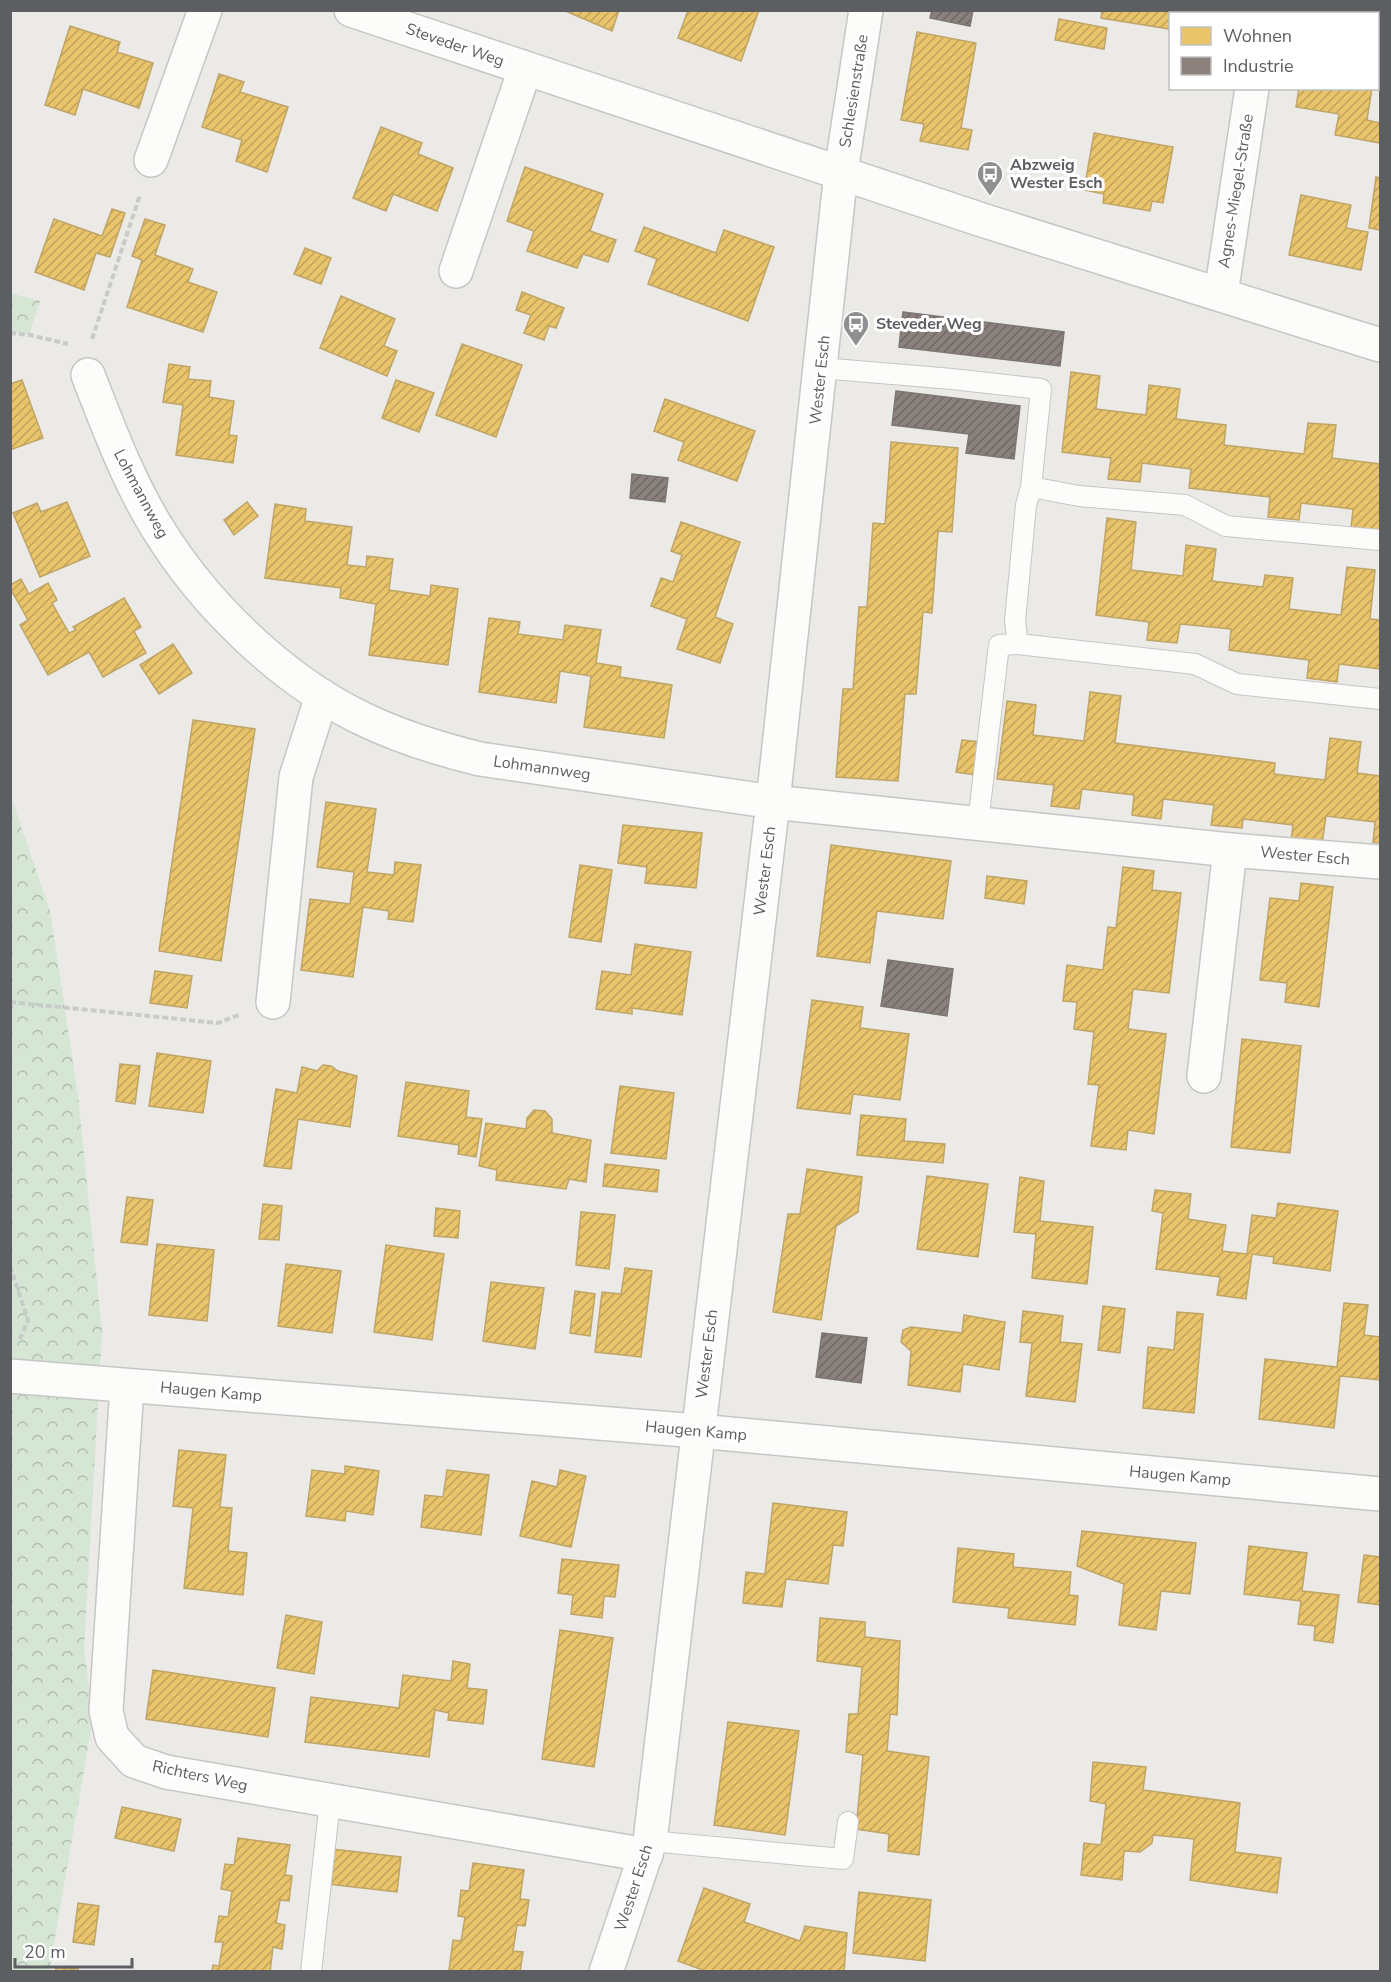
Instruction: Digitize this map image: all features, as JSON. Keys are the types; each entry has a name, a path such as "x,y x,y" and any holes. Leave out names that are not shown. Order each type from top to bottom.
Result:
{"street":[{"path":"151,160 205,10"},
{"name":"Steveder Weg","path":"351,10 391,17 525,69 982,220 1380,345"},
{"name":"Schlesienstraße","path":"841,172 866,10"},
{"name":"Steveder Weg","path":"456,271 525,69"},
{"name":"Agnes-Miegel-Straße","path":"1221,294 1252,90"},
{"name":"Wester Esch","path":"606,1971 648,1848 773,802 841,172"},
{"name":"Lohmannweg","path":"88,362 117,450 156,527 181,564 207,598 264,652 322,696 360,717 399,734 440,749 480,759 773,802"},
{"path":"273,1002 296,777 322,696"},
{"name":"Wester Esch","path":"773,802 1230,850 1380,862"},
{"path":"1204,1076 1230,850"},
{"name":"Haugen Kamp","path":"13,1363 128,1386 698,1431 1380,1494"},
{"name":"Richters Weg","path":"128,1386 106,1711 112,1737 134,1761 166,1772 330,1802 648,1848"}],"lane":[{"path":"821,369 952,379 1041,389 1031,487 1026,505 1015,621 1018,644"},
{"path":"1031,487 1079,496 1185,505 1226,526 1380,540"},
{"path":"978,823 999,645 1018,644 1195,664 1237,684 1380,699"},
{"path":"311,1971 330,1802"},
{"path":"648,1848 843,1859 848,1822"}],"path":[{"path":"10,333 30,335 88,362 151,160"},
{"path":"10,1002 218,1023 273,1002"},
{"path":"10,1266 28,1320 13,1363"}],"green space":[{"path":"10,293 40,301 29,334 11,333"},
{"path":"10,794 50,911 78,1095 102,1332 84,1649 93,1718 49,1972 10,1971"}],"building: Wohnen":[{"path":"563,10 619,10 612,31"},
{"path":"688,10 759,10 741,61 678,38"},
{"path":"1102,10 1202,10 1202,12 1169,12 1169,29 1101,18"},
{"path":"1059,19 1107,28 1104,49 1055,40"},
{"path":"70,26 120,42 117,52 153,63 139,108 83,89 75,115 45,105"},
{"path":"917,32 976,43 961,128 972,130 968,150 920,141 924,124 901,120"},
{"path":"219,74 244,82 240,92 288,107 267,172 236,161 242,140 202,127"},
{"path":"1299,90 1372,90 1367,120 1380,123 1380,143 1335,135 1339,114 1296,107"},
{"path":"381,127 422,143 418,154 453,168 437,211 393,194 386,211 353,198"},
{"path":"1094,133 1173,147 1163,203 1152,201 1150,211 1103,203 1104,194 1084,190"},
{"path":"525,167 603,194 590,231 616,240 608,262 583,254 577,268 527,251 534,231 507,221"},
{"path":"1376,177 1380,178 1380,230 1369,228"},
{"path":"1301,195 1351,205 1346,228 1368,232 1361,270 1289,255"},
{"path":"112,209 125,213 110,257 96,253 84,290 35,272 54,219 102,236"},
{"path":"145,219 165,225 155,255 193,269 188,282 217,292 203,332 127,307 142,260 132,256"},
{"path":"644,227 716,253 724,230 774,247 748,321 648,284 657,259 635,251"},
{"path":"305,248 331,258 321,284 294,274"},
{"path":"522,292 564,308 556,328 549,326 544,340 524,333 531,315 516,310"},
{"path":"341,296 395,319 384,346 397,351 387,376 320,348"},
{"path":"462,344 522,365 496,437 436,415"},
{"path":"169,364 190,367 188,379 211,381 209,397 234,401 229,435 237,436 233,463 176,455 183,405 163,402"},
{"path":"1071,372 1100,376 1096,409 1146,415 1149,385 1180,389 1176,419 1226,425 1224,445 1304,454 1308,423 1336,425 1332,458 1380,464 1380,531 1351,528 1353,509 1301,503 1299,520 1268,517 1270,497 1189,488 1191,469 1142,463 1140,482 1108,479 1111,458 1062,452"},
{"path":"22,380 43,438 10,450 10,384"},
{"path":"396,380 434,393 419,432 382,418"},
{"path":"665,399 755,431 737,481 678,460 684,442 654,431"},
{"path":"891,442 958,448 952,532 938,531 932,613 923,612 916,694 905,694 898,781 836,777 843,689 853,689 859,607 867,607 873,523 885,524"},
{"path":"67,502 90,556 40,577 13,513 37,503 41,512"},
{"path":"247,502 258,516 234,535 224,520"},
{"path":"275,504 306,509 305,521 352,527 347,565 366,567 367,556 393,559 389,590 430,596 431,585 458,589 448,665 369,655 376,604 340,598 341,588 265,578"},
{"path":"1107,518 1136,522 1131,570 1183,576 1186,545 1216,549 1212,581 1263,587 1265,575 1293,578 1289,609 1341,615 1347,567 1375,570 1370,619 1380,620 1380,669 1339,664 1337,682 1307,678 1309,660 1229,650 1231,629 1180,624 1177,643 1147,640 1149,622 1096,615"},
{"path":"681,522 740,542 715,617 733,624 720,663 677,649 687,619 651,606 661,578 673,582 682,555 671,551"},
{"path":"21,579 29,594 48,583 57,600 52,603 69,633 76,630 73,627 124,598 141,627 134,631 146,653 103,677 89,652 48,675 20,625 28,620 10,585"},
{"path":"489,618 520,622 518,634 563,640 565,625 601,630 596,663 621,667 620,677 672,685 664,738 584,727 591,676 560,671 556,703 479,692"},
{"path":"173,644 192,673 159,694 140,665"},
{"path":"1090,692 1121,696 1115,743 1275,763 1274,774 1325,780 1330,738 1361,742 1357,773 1380,776 1380,843 1373,842 1375,822 1326,816 1322,844 1291,840 1293,825 1243,819 1242,828 1211,825 1214,805 1163,799 1161,819 1132,815 1134,795 1082,789 1079,809 1051,806 1054,785 997,779 1007,701 1036,705 1033,735 1084,741"},
{"path":"193,720 255,729 221,961 159,951"},
{"path":"962,740 981,742 976,775 956,772"},
{"path":"326,802 376,809 367,872 394,875 395,862 421,865 413,922 388,919 389,911 363,907 353,977 301,970 310,899 350,904 354,872 317,867"},
{"path":"623,825 702,833 696,888 645,883 647,867 618,863"},
{"path":"831,845 951,861 943,919 877,911 870,963 817,956"},
{"path":"580,865 612,870 601,942 569,937"},
{"path":"1123,867 1154,871 1152,890 1181,893 1169,993 1133,989 1128,1029 1166,1034 1154,1134 1128,1130 1126,1150 1091,1146 1099,1085 1088,1084 1094,1032 1074,1029 1077,1002 1063,1001 1067,965 1103,970 1108,927 1116,928"},
{"path":"987,876 1027,881 1024,904 985,898"},
{"path":"1301,883 1333,887 1319,1007 1285,1002 1287,983 1260,980 1270,898 1299,901"},
{"path":"635,944 691,952 682,1015 632,1008 632,1014 596,1009 602,971 631,975"},
{"path":"155,971 192,976 187,1008 150,1003"},
{"path":"812,1000 863,1007 860,1028 909,1034 900,1100 853,1094 850,1114 797,1108"},
{"path":"1242,1039 1301,1046 1290,1153 1231,1147"},
{"path":"157,1053 211,1061 203,1113 149,1106"},
{"path":"120,1064 140,1066 135,1104 116,1101"},
{"path":"323,1065 357,1076 350,1127 298,1119 291,1169 264,1166 276,1089 297,1093 302,1067 317,1071"},
{"path":"406,1082 469,1091 466,1117 482,1119 476,1157 458,1154 459,1145 398,1136"},
{"path":"620,1086 674,1093 666,1159 611,1153"},
{"path":"534,1110 545,1111 552,1119 552,1133 591,1140 586,1182 569,1179 566,1189 496,1180 497,1170 479,1166 486,1123 526,1129 527,1118"},
{"path":"861,1115 906,1119 904,1141 945,1144 943,1163 857,1155"},
{"path":"605,1164 659,1170 657,1192 603,1186"},
{"path":"807,1169 862,1177 858,1212 836,1226 821,1320 773,1312 788,1214 800,1214"},
{"path":"927,1176 988,1184 978,1257 917,1249"},
{"path":"1020,1177 1044,1181 1040,1221 1093,1227 1087,1284 1032,1278 1036,1234 1014,1232"},
{"path":"1155,1190 1191,1194 1188,1219 1226,1225 1222,1251 1247,1254 1252,1215 1276,1218 1278,1203 1338,1211 1330,1271 1273,1263 1274,1257 1252,1254 1246,1299 1217,1295 1220,1277 1156,1269 1163,1213 1152,1211"},
{"path":"127,1197 153,1200 147,1245 121,1242"},
{"path":"263,1204 282,1206 279,1240 259,1239"},
{"path":"436,1208 460,1211 458,1238 434,1236"},
{"path":"581,1212 615,1215 609,1269 576,1265"},
{"path":"157,1244 214,1250 207,1321 149,1315"},
{"path":"386,1245 444,1254 432,1340 374,1332"},
{"path":"286,1264 341,1271 332,1333 278,1326"},
{"path":"625,1268 652,1271 641,1357 595,1352 602,1292 621,1294"},
{"path":"491,1282 544,1288 535,1349 483,1341"},
{"path":"575,1291 595,1294 590,1336 570,1333"},
{"path":"1344,1303 1368,1305 1364,1335 1380,1337 1380,1380 1340,1376 1334,1428 1259,1419 1265,1359 1337,1367"},
{"path":"1103,1306 1125,1309 1120,1353 1098,1350"},
{"path":"1023,1311 1063,1316 1060,1342 1082,1344 1075,1402 1026,1396 1032,1343 1020,1342"},
{"path":"1177,1312 1203,1314 1194,1413 1143,1408 1148,1347 1174,1350"},
{"path":"964,1315 1005,1322 999,1370 963,1364 960,1392 908,1385 911,1351 901,1342 903,1330 911,1327 962,1333"},
{"path":"179,1450 226,1455 220,1507 232,1508 228,1551 247,1553 243,1595 184,1588 193,1508 173,1506"},
{"path":"345,1466 379,1471 373,1515 346,1511 345,1521 306,1516 312,1470 345,1474"},
{"path":"447,1470 489,1475 481,1535 421,1527 425,1495 443,1497"},
{"path":"560,1470 586,1476 571,1547 520,1536 532,1481 557,1487"},
{"path":"773,1503 847,1512 843,1546 833,1545 828,1584 786,1579 782,1607 743,1603 746,1572 765,1574"},
{"path":"1082,1531 1196,1543 1190,1594 1161,1591 1156,1630 1119,1625 1124,1584 1077,1566"},
{"path":"1249,1546 1307,1553 1302,1591 1339,1595 1333,1643 1314,1640 1315,1626 1298,1624 1301,1601 1244,1594"},
{"path":"958,1548 1014,1554 1013,1567 1071,1572 1069,1595 1078,1596 1075,1625 1008,1618 1009,1608 953,1602"},
{"path":"1364,1555 1380,1557 1380,1605 1358,1602"},
{"path":"562,1559 619,1565 615,1597 604,1596 602,1618 571,1614 573,1595 558,1593"},
{"path":"286,1615 322,1622 314,1674 277,1668"},
{"path":"820,1618 865,1622 865,1637 900,1641 897,1715 890,1714 887,1751 929,1757 919,1855 888,1851 889,1834 856,1829 863,1755 846,1752 849,1714 858,1714 862,1667 817,1661"},
{"path":"560,1630 613,1638 594,1767 542,1759"},
{"path":"453,1661 470,1664 467,1688 487,1690 483,1724 448,1720 449,1713 435,1710 429,1757 305,1742 311,1697 399,1708 403,1675 451,1681"},
{"path":"153,1670 275,1688 268,1737 146,1719"},
{"path":"728,1722 799,1731 785,1835 714,1825"},
{"path":"1093,1762 1146,1767 1143,1790 1240,1803 1235,1852 1281,1858 1277,1893 1190,1880 1194,1839 1153,1835 1152,1843 1140,1852 1124,1851 1122,1880 1081,1875 1084,1843 1101,1845 1106,1804 1090,1801"},
{"path":"122,1807 181,1819 174,1851 115,1838"},
{"path":"238,1838 290,1845 285,1875 292,1876 289,1901 280,1900 276,1923 285,1925 282,1949 273,1947 270,1972 212,1972 213,1965 219,1966 223,1942 215,1942 219,1916 228,1917 232,1891 221,1889 225,1864 234,1865"},
{"path":"332,1849 401,1857 397,1892 328,1884"},
{"path":"473,1863 524,1870 520,1899 529,1900 525,1926 517,1925 513,1951 523,1952 520,1972 456,1972 449,1970 453,1940 461,1941 465,1917 458,1916 461,1890 469,1891"},
{"path":"704,1888 750,1904 744,1922 800,1941 805,1926 847,1933 844,1972 708,1972 678,1961"},
{"path":"859,1892 931,1900 925,1961 853,1953"},
{"path":"78,1903 99,1906 94,1945 73,1942"},
{"path":"56,1968 78,1969 78,1972 56,1972"}],"building: Industrie":[{"path":"932,10 973,10 970,26 930,18"},
{"path":"903,312 1064,332 1060,366 899,347"},
{"path":"896,391 1020,406 1014,459 966,453 969,434 892,425"},
{"path":"632,474 668,478 665,502 630,498"},
{"path":"888,960 953,969 947,1016 881,1006"},
{"path":"822,1333 867,1338 861,1383 816,1377"}],"place":[{"name":"Abzweig Wester Esch","path":"990,197"},
{"name":"Steveder Weg","path":"856,347"}]}
